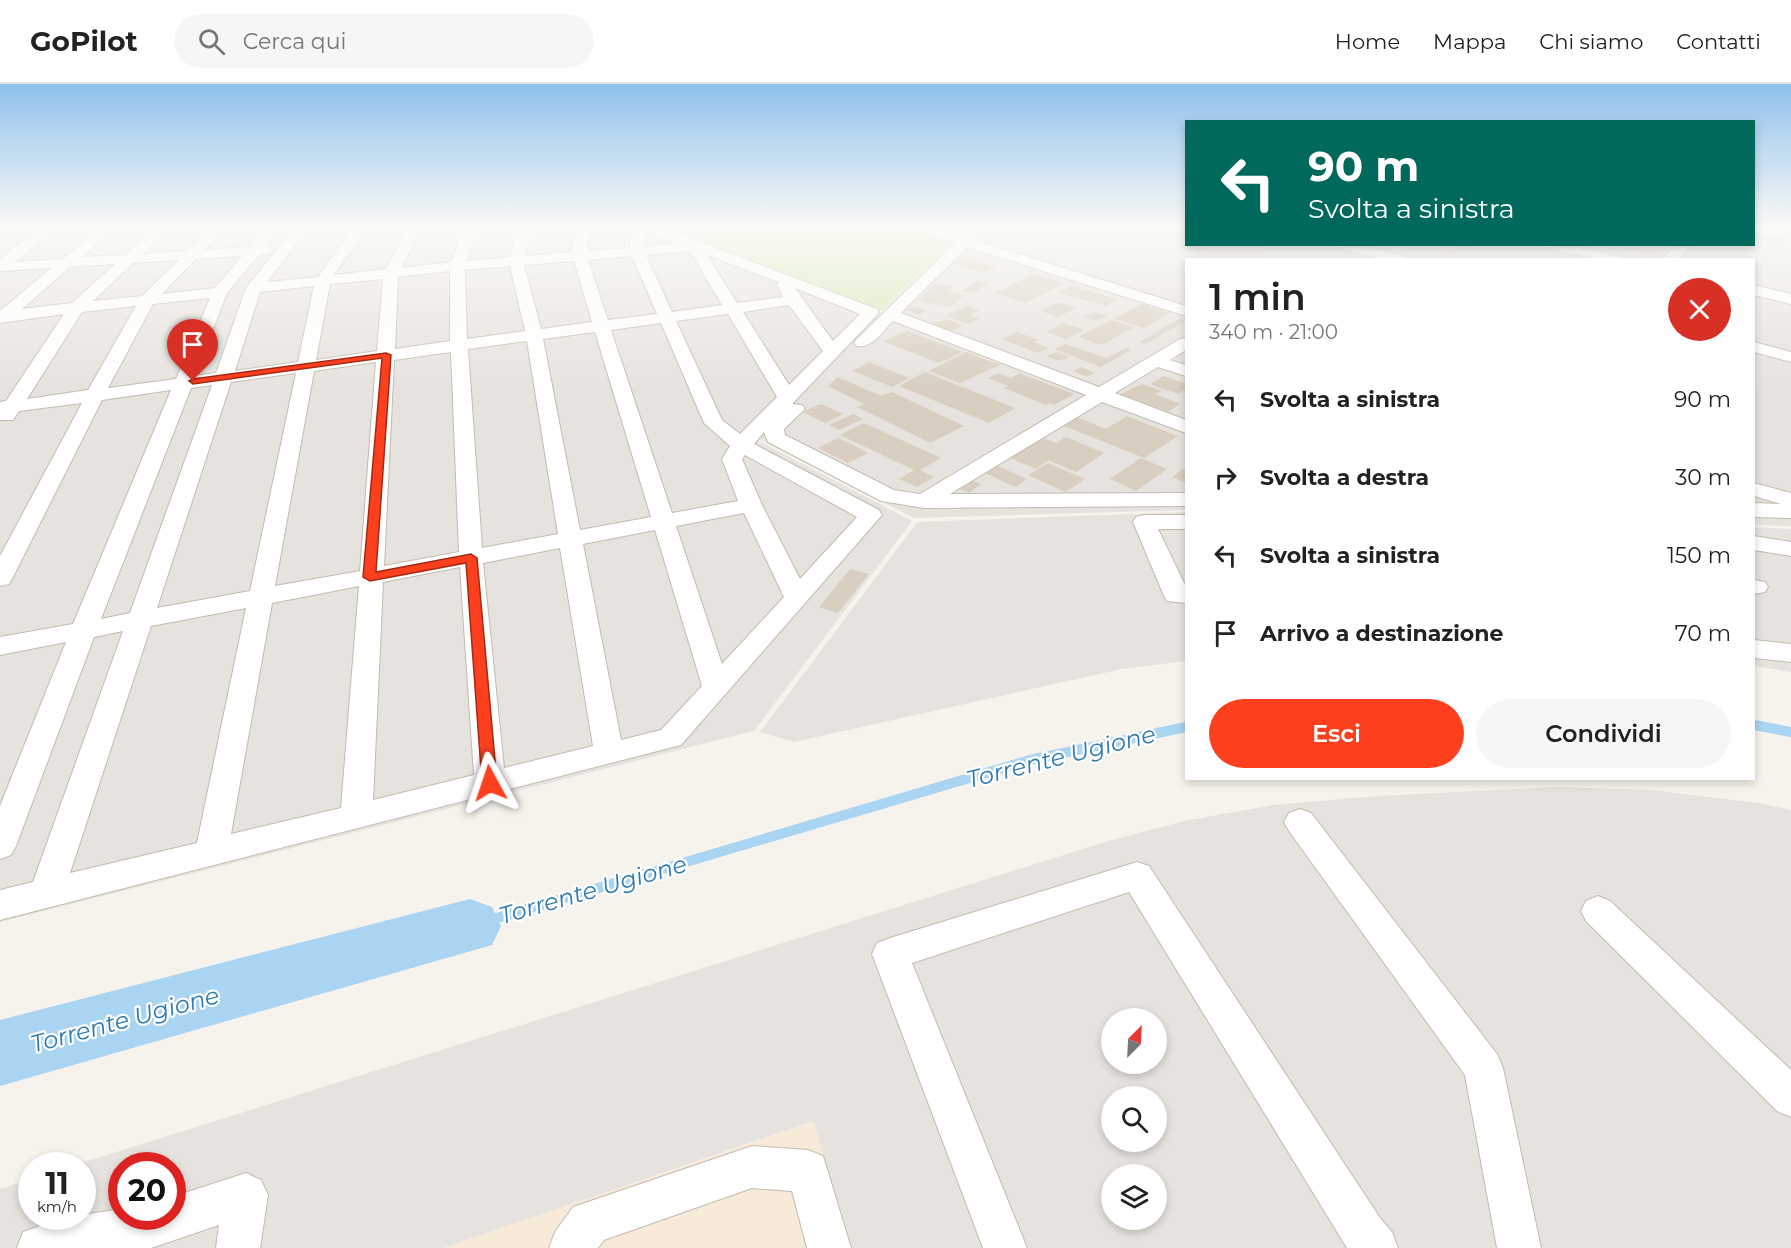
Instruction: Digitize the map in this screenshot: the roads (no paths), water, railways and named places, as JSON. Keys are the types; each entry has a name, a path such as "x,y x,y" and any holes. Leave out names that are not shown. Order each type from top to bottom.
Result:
{"lane":[{"path":"1,317 44,280"},
{"path":"0,424 6,407 76,308 106,280"},
{"path":"0,579 147,300 168,280"},
{"path":"0,846 92,629 188,382 220,292 233,280"},
{"path":"46,894 133,622 218,378 257,280"},
{"path":"254,288 320,280"},
{"path":"211,853 323,280"},
{"path":"356,816 391,280"},
{"path":"457,280 471,558 490,783"},
{"path":"521,280 534,335 609,753"},
{"path":"588,280 716,687"},
{"path":"0,905 671,738 871,515 741,445 714,423 650,280"},
{"path":"715,280 786,396"},
{"path":"782,280 832,352"},
{"path":"787,280 871,312 786,396 741,445 732,459 751,505 797,598"},
{"path":"926,280 774,428 775,438 889,496 924,501 1185,500"},
{"path":"1089,280 1185,311"},
{"path":"1755,290 1791,299"},
{"path":"1,317 220,292"},
{"path":"6,407 794,300"},
{"path":"892,315 1185,427"},
{"path":"924,501 1185,344"},
{"path":"1755,347 1791,357"},
{"path":"1156,361 1185,371"},
{"path":"1755,489 1791,500"},
{"path":"0,646 751,505"},
{"path":"1755,510 1791,511"},
{"path":"1185,522 1144,522 1176,596 1185,595"},
{"path":"1755,543 1791,549"},
{"path":"1755,649 1791,653"},
{"path":"1300,822 1483,1068 1519,1248"},
{"path":"1005,1248 890,954 1137,876 1364,1234 1376,1248"},
{"path":"1598,911 1791,1096"},
{"path":"571,1248 589,1224 752,1167 808,1172 829,1248"},
{"path":"39,1248 62,1240 145,1228 246,1195 238,1248"}],"waterway":[{"name":"Torrente Ugione","path":"1755,725 1791,732"},
{"name":"Torrente Ugione","path":"470,926 1030,760 1185,727"},
{"name":"Torrente Ugione","path":"0,1053 470,926"}]}
